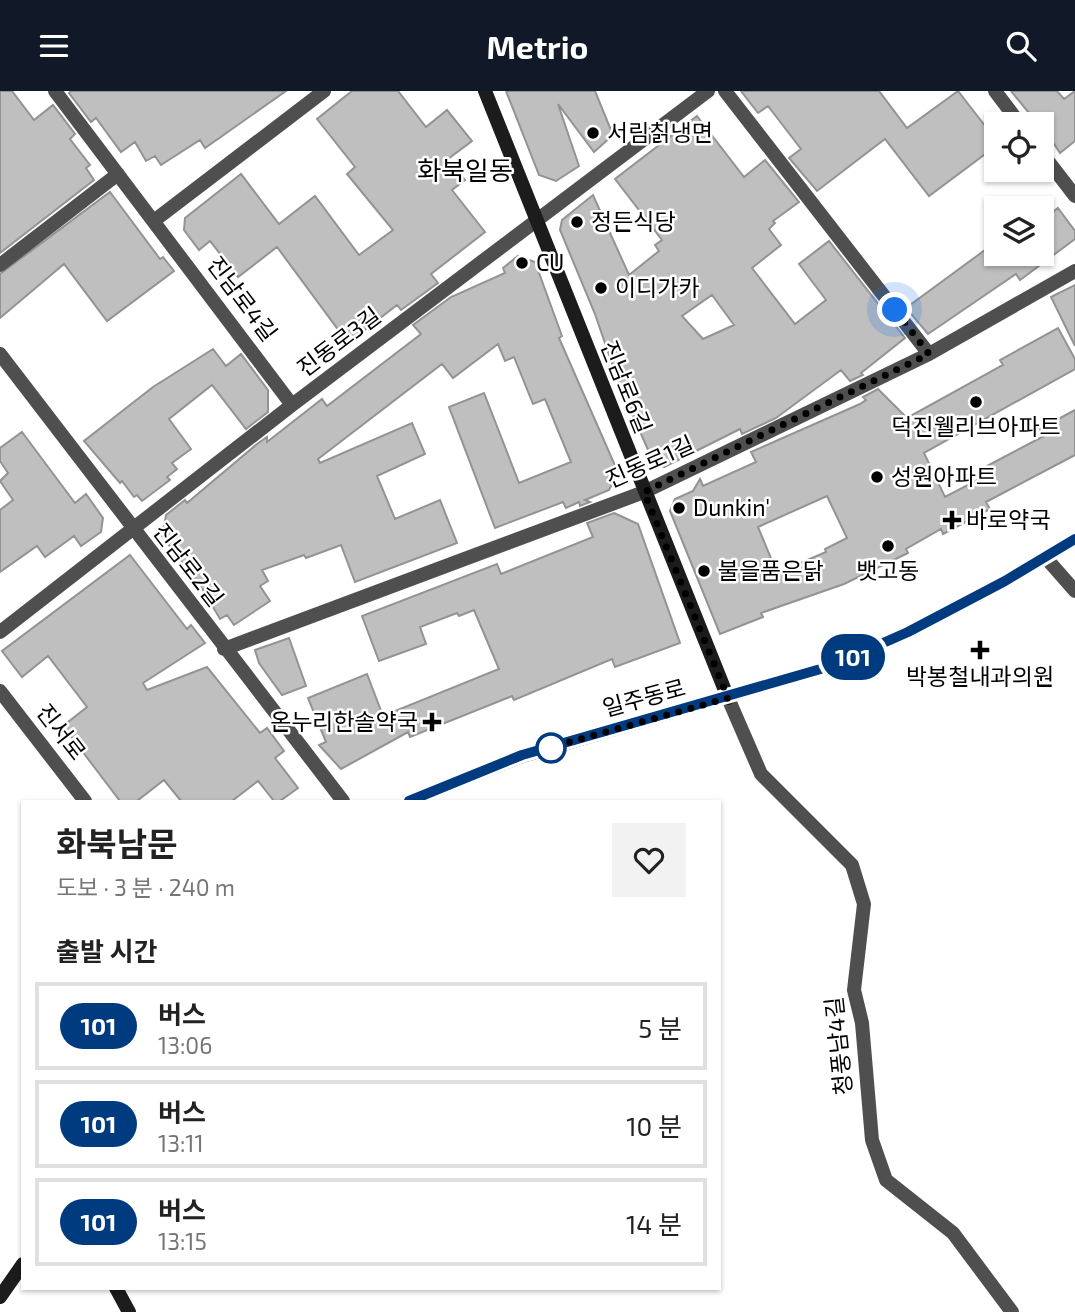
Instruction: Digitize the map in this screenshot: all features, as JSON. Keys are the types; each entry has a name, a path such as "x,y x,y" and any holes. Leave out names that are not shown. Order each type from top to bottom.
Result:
{"main road":[{"name":"진남로6길","path":"485,91 535,222 728,698"},
{"name":"일주동로","path":"411,800 522,755 728,698 842,661 908,632 1046,558 1075,539"},
{"path":"0,1297 21,1267"},
{"path":"117,1290 129,1312"}],"street":[{"name":"진남로4길","path":"54,91 155,220 292,405"},
{"path":"155,220 324,91"},
{"name":"진동로3길","path":"0,632 292,405 708,91"},
{"path":"724,91 929,354"},
{"path":"995,91 1011,112"},
{"path":"1054,169 1075,196"},
{"path":"0,265 118,174"},
{"name":"진동로1길","path":"224,649 644,492 929,354 1075,271"},
{"name":"진남로2길","path":"0,354 132,530 342,800"},
{"path":"1046,558 1075,591"},
{"name":"진서로","path":"0,691 84,800"},
{"name":"청풍남4길","path":"728,698 761,774 852,865 864,904 854,990 862,1023 872,1140 886,1180 953,1233 976,1268 1012,1312"}],"building":[{"path":"0,91 12,91 34,120 53,105 75,134 70,139 90,165 86,168 94,180 0,253"},
{"path":"286,91 205,148 200,140 161,165 155,156 146,161 135,142 121,152 96,118 91,122 69,93"},
{"path":"352,91 398,91 426,127 447,110 472,141 448,159 465,180 452,190 485,232 431,274 438,283 401,310 397,305 348,343 277,247 238,277 210,241 199,250 184,230 185,218 241,174 279,224 315,196 359,255 393,230 347,174 355,167 317,119"},
{"path":"506,91 595,91 613,135 594,152 558,104 579,166 556,181 539,175"},
{"path":"741,91 879,91 907,128 958,91 984,125 984,155 929,196 885,139 817,191 789,158 801,149 768,106 758,113"},
{"path":"1011,91 1057,91 1064,99 1075,91 1075,141 1060,153 1054,144 1054,112 1028,112"},
{"path":"697,116 744,177 765,160 799,202 773,221 775,223 769,229 781,245 752,268 795,324 826,300 799,264 829,241 905,338 861,373 863,375 850,381 841,370 776,418 742,434 740,429 664,467 653,461 620,387 595,314 560,230 562,220 593,195 629,275 659,251 655,245 662,240 615,179","holes":["712,295 734,325 703,339 682,316"]},
{"path":"110,192 160,259 163,257 174,271 107,321 64,264 0,318 0,274"},
{"path":"1058,208 1075,231 1075,239 1054,255 1054,211"},
{"path":"984,251 984,266 1039,266 1020,280 1016,274 928,334 906,308"},
{"path":"518,256 535,262 562,336 559,338 617,470 612,472 614,480 609,490 585,500 590,502 580,506 579,502 566,508 563,502 495,528 449,407 484,393 519,483 571,462 545,399 533,404 514,357 505,361 498,344 453,378 442,364 318,459 320,463 412,423 425,454 377,476 395,519 440,500 457,543 355,582 341,545 306,558 304,555 262,570 268,581 260,586 270,601 234,625 227,615 220,619 203,590 162,536 166,515 185,500 187,503 257,444 267,437 267,442 322,399 327,406 421,334 413,325 451,297 505,273 503,268"},
{"path":"1075,285 1075,346 1051,297"},
{"path":"1058,328 1075,359 1075,369 924,453 945,497 991,473 987,466 1044,436 1040,429 1075,410 1075,455 986,502 990,509 943,534 941,529 906,549 908,553 844,584 761,613 763,617 720,634 670,511 675,499 693,491 700,479 703,486 756,462 751,452 860,404 866,400 863,397 878,389 907,418 1003,365 1000,360","holes":["827,496 847,538 825,549 826,552 777,573 758,527"]},
{"path":"213,349 226,366 241,354 268,390 268,412 246,429 212,385 169,419 191,449 172,463 177,469 167,477 170,480 142,501 137,495 134,497 84,441 153,387"},
{"path":"22,432 75,503 86,494 103,518 101,532 81,546 74,536 45,557 37,546 0,572 0,510 13,500 0,481 8,473 0,461 0,448"},
{"path":"614,513 638,524 680,643 615,667 612,659 514,700 512,696 410,737 408,732 341,769 319,745 326,742 308,698 367,674 383,716 499,669 474,610 459,616 457,613 420,627 426,644 379,661 362,616 497,564 501,574 593,537 587,523"},
{"path":"130,555 187,629 191,625 205,643 143,683 147,690 207,667 260,733 267,728 284,751 275,758 298,788 281,800 273,800 258,781 233,800 180,800 164,780 138,800 119,800 63,726 87,707 48,656 22,677 2,651"},
{"path":"289,638 306,686 282,695 259,663 255,650"}],"bus line":[{"name":"101","path":"411,800 522,755 728,698 831,666 908,632 1005,581 1075,539"}],"place":[{"name":"서림칡냉면","path":"593,133"},
{"name":"정든식당","path":"577,222"},
{"name":"CU","path":"522,263"},
{"name":"이디가카","path":"601,288"},
{"name":"덕진웰리브아파트","path":"976,402"},
{"name":"성원아파트","path":"877,477"},
{"name":"Dunkin'","path":"679,508"},
{"name":"바로약국","path":"952,520"},
{"name":"뱃고동","path":"888,546"},
{"name":"불을품은닭","path":"704,571"},
{"name":"박봉철내과의원","path":"980,650"},
{"name":"온누리한솔약국","path":"432,722"}],"district":[{"name":"화북일동","path":"465,171"}],"route":[{"path":"551,748 548,748 728,698 644,492 929,354 895,310"}]}
